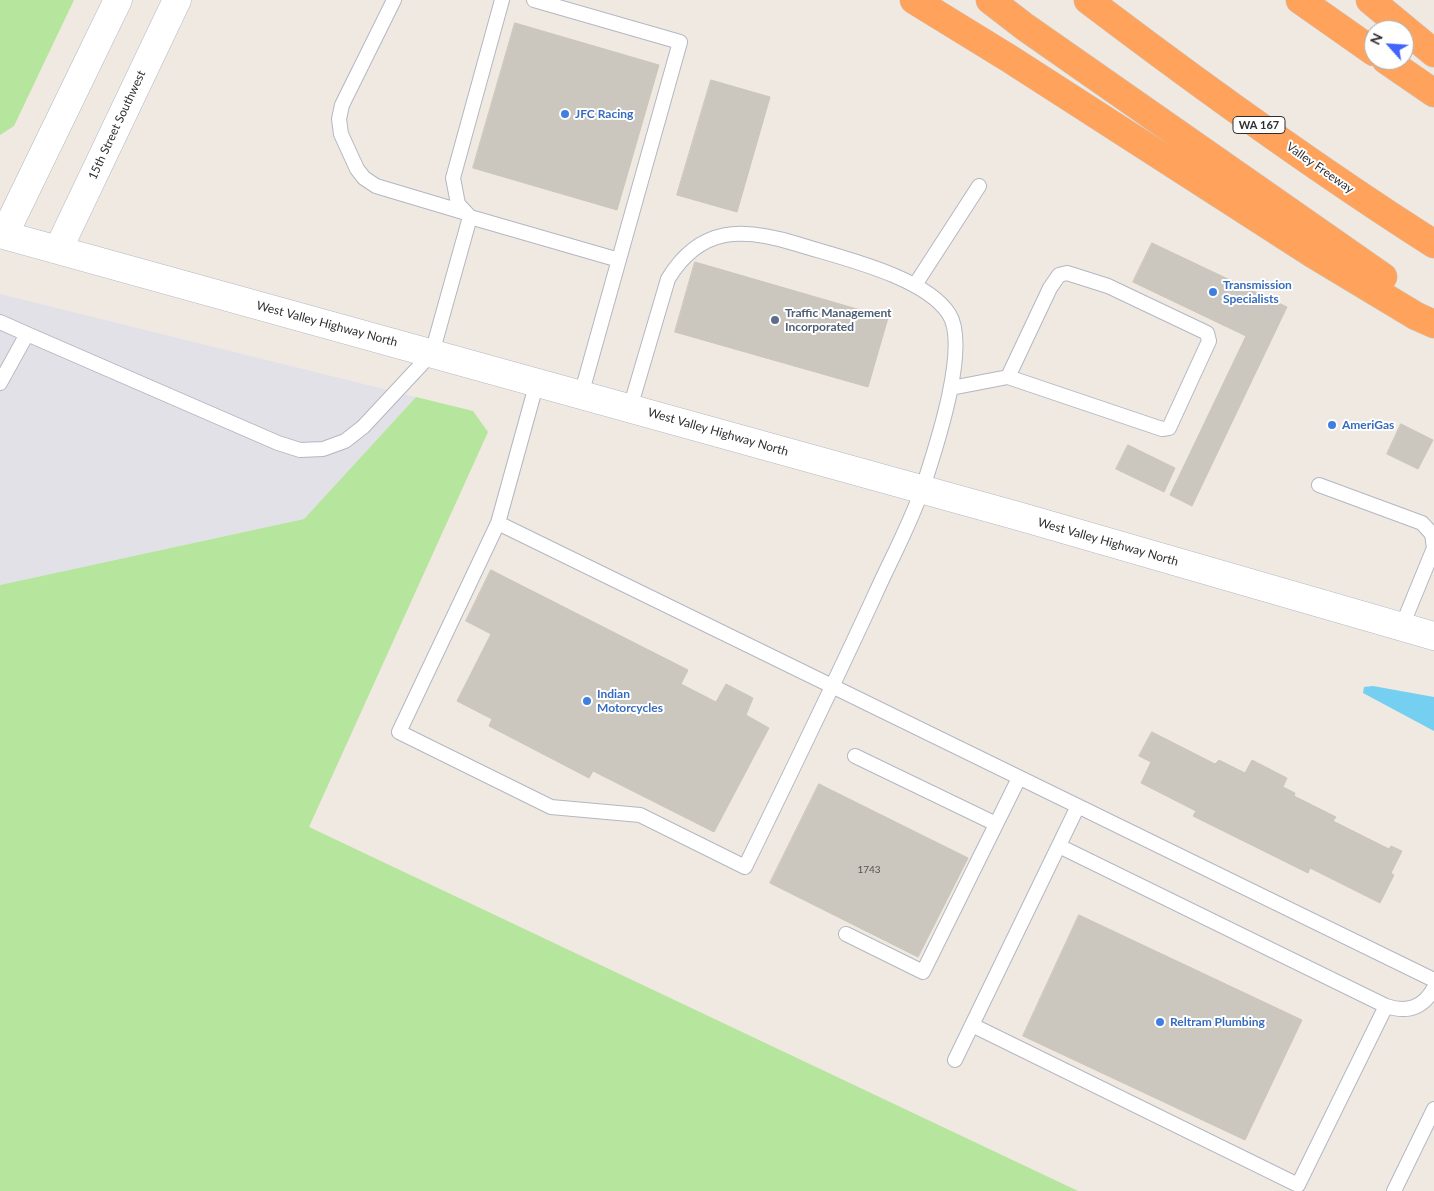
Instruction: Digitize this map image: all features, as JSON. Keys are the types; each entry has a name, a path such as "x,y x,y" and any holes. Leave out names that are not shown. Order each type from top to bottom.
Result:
{"highway":[{"path":"914,0 1010,59 1313,254 1416,316 1434,324"},
{"path":"990,0 1025,27 1434,312"},
{"name":"Valley Freeway","path":"1088,0 1174,66 1372,204 1434,244"},
{"path":"1300,0 1364,45"},
{"path":"1370,0 1434,53"},
{"path":"1401,70 1434,93"}],"main road":[{"path":"2,234 118,0"},
{"name":"15th Street Southwest","path":"58,250 177,0"},
{"name":"West Valley Highway North","path":"2,234 922,489 1434,636"}],"lane":[{"path":"394,0 342,106 339,119 341,134 357,169 376,186 619,260"},
{"path":"0,322 278,443 300,450 323,449 345,441 362,426 432,353 467,214 455,195 453,178 502,0"},
{"path":"534,0 680,42 581,395"},
{"path":"915,285 979,186"},
{"path":"537,382 498,523 398,732 551,807 640,815 745,867 833,687 922,489 950,388 955,363 955,326 942,304 915,285 864,264 775,237 744,234 728,235 704,241 694,247 675,267 668,279 630,408"},
{"path":"950,388 1008,377 1162,428 1169,428 1209,341 1207,334 1108,286 1067,273 1059,275 1050,288 1008,377"},
{"path":"0,383 27,334"},
{"path":"1319,484 1422,523 1432,534 1433,551 1402,626"},
{"path":"498,523 1434,980"},
{"path":"855,756 996,824"},
{"path":"846,934 923,972 1020,778"},
{"path":"955,1060 1078,806"},
{"path":"1059,846 1386,1006 1400,1009 1415,1008 1426,1000 1434,988"},
{"path":"972,1025 1298,1185 1386,1006"},
{"path":"1394,1191 1434,1109"}],"shaded area":[{"path":"0,294 416,397 304,519 0,585"}],"green space":[{"path":"0,0 74,0 14,126 0,135"},
{"path":"416,397 473,411 488,432 309,827 1078,1191 0,1191 0,585 304,519"}],"water":[{"path":"1373,686 1434,697 1434,731 1363,693 1364,687"}],"building":[{"path":"515,23 659,65 617,210 473,168"},
{"path":"711,80 770,97 737,212 677,195"},
{"path":"1152,243 1287,307 1192,506 1170,495 1246,336 1133,282"},
{"path":"695,262 888,318 868,387 675,332"},
{"path":"1401,424 1433,440 1418,469 1387,454"},
{"path":"1128,445 1175,468 1164,492 1116,469"},
{"name":"Indian Motorcycles","path":"491,570 688,670 681,684 716,702 726,684 753,698 746,715 769,728 714,832 593,771 589,778 489,726 492,719 457,701 491,634 466,621"},
{"path":"1152,732 1215,764 1219,760 1245,773 1252,760 1287,778 1283,787 1295,793 1294,796 1336,817 1333,821 1389,849 1391,846 1402,851 1391,873 1394,875 1380,903 1310,868 1308,873 1193,816 1196,811 1141,783 1151,762 1139,756"},
{"path":"819,784 968,858 918,957 770,883"},
{"path":"1079,915 1302,1020 1245,1140 1023,1036"}],"place":[{"name":"JFC Racing","path":"565,114"},
{"name":"Transmission Specialists","path":"1213,292"},
{"name":"Traffic Management Incorporated","path":"775,320"},
{"name":"AmeriGas","path":"1332,425"},
{"name":"Indian Motorcycles","path":"587,701"},
{"name":"Reltram Plumbing","path":"1160,1022"}]}
